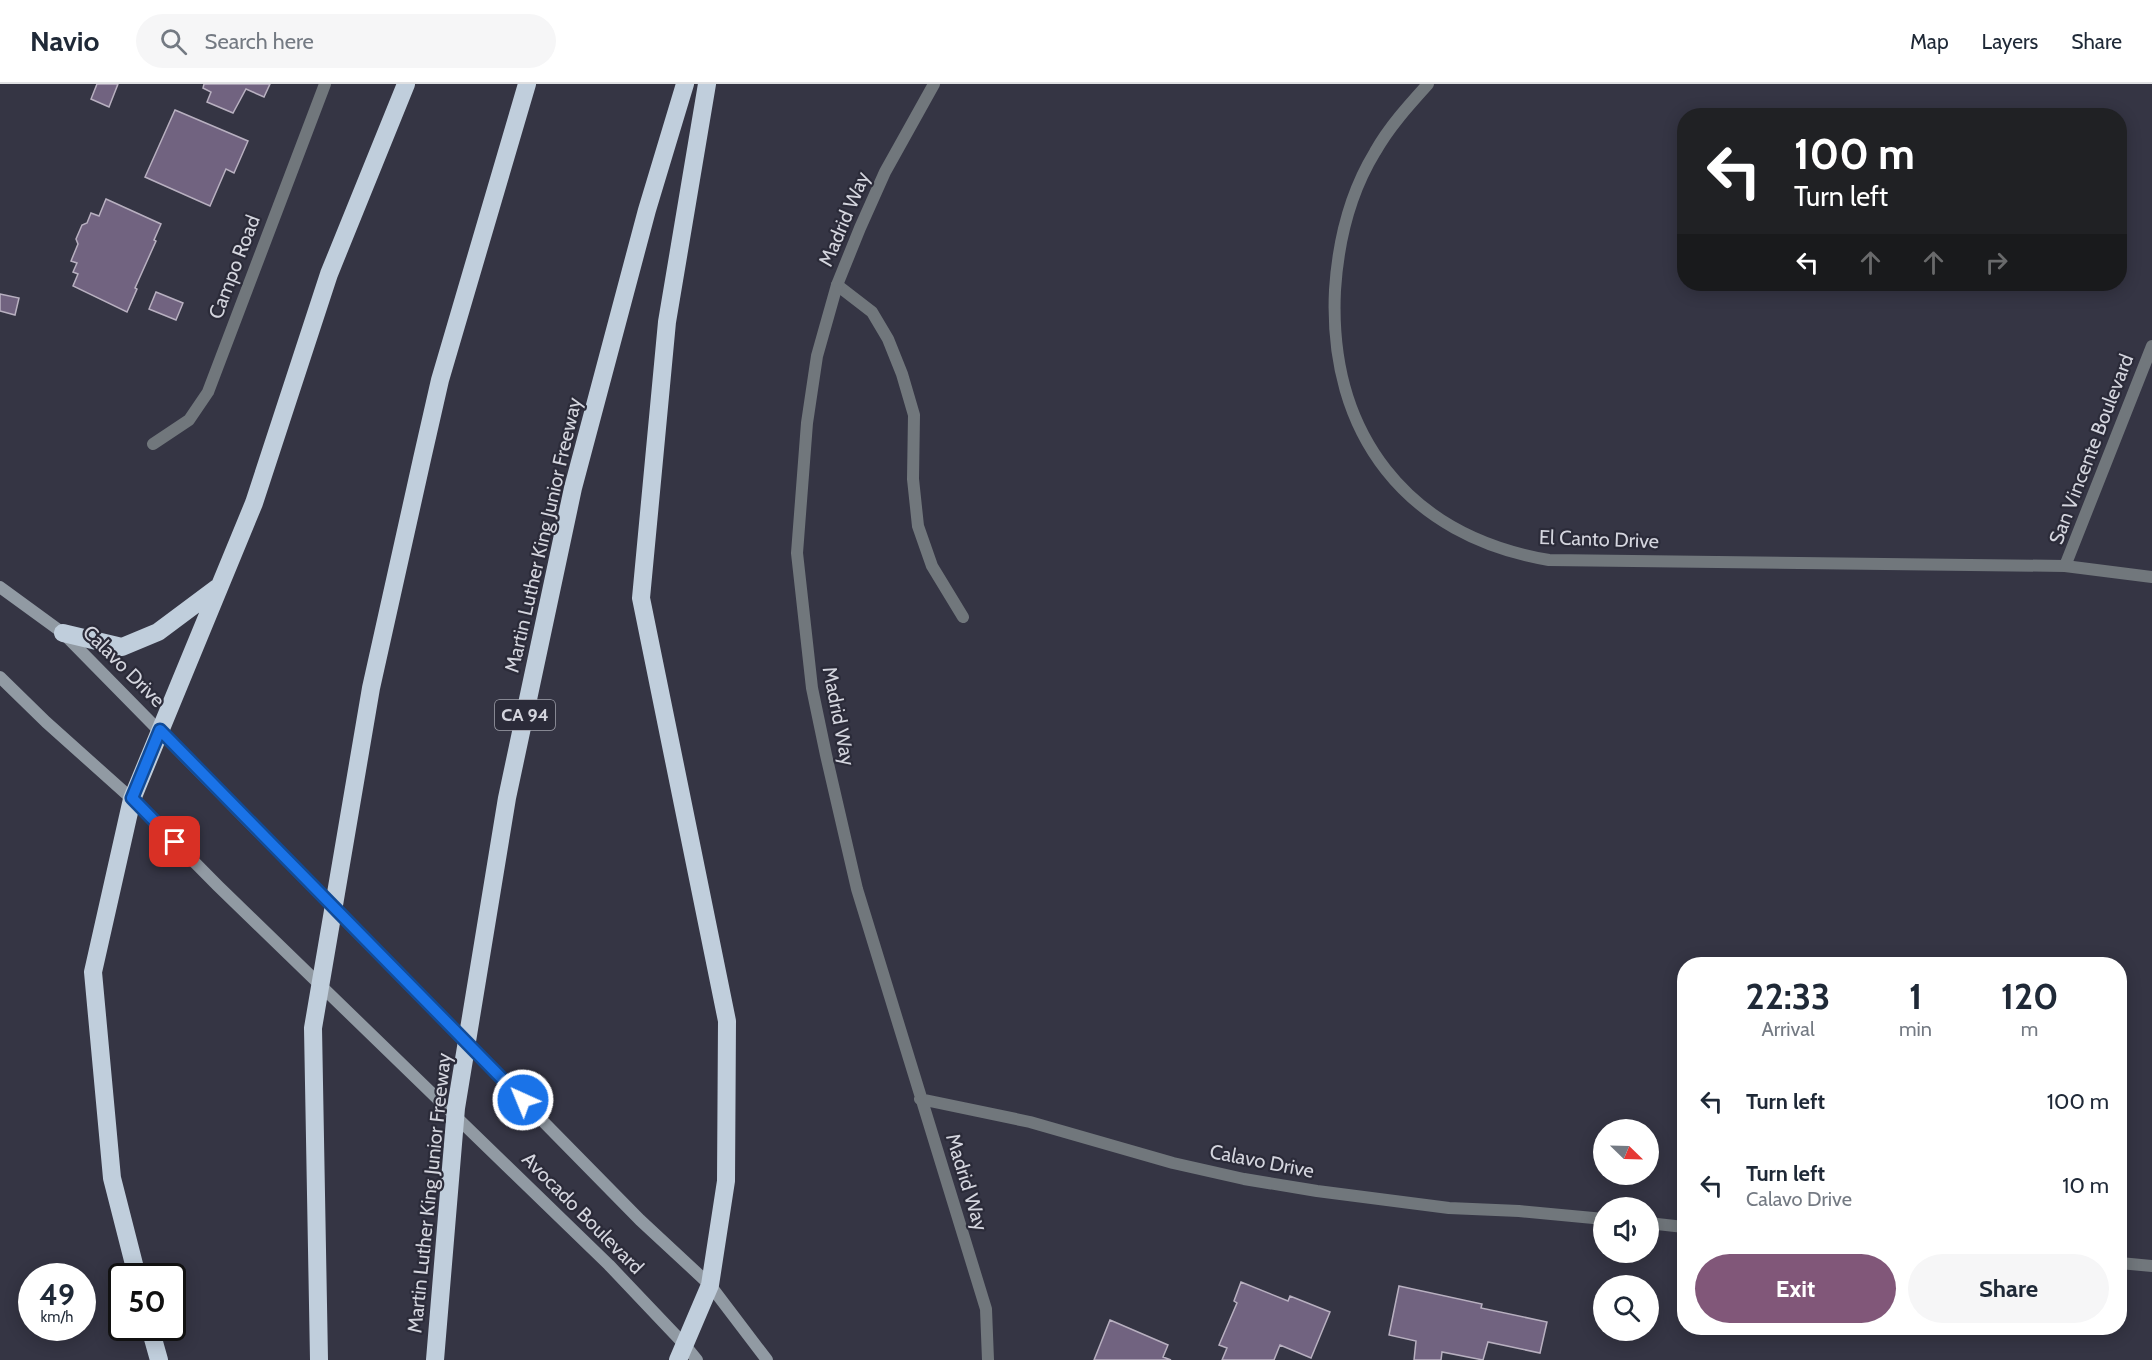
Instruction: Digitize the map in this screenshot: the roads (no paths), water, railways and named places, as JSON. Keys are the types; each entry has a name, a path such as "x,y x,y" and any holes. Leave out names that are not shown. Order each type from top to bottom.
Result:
{"highway":[{"path":"134,1263 112,1178 93,972 132,798 254,503 329,274 406,84"},
{"path":"319,1360 313,1028 371,688 440,380 527,84"},
{"name":"Martin Luther King Junior Freeway","path":"435,1360 456,1108 507,798 573,488 647,210 686,84"},
{"path":"681,1352 710,1285 726,1180 727,1021 641,598 667,322 707,84"},
{"path":"63,633 122,647 158,632 219,587"},
{"path":"154,1341 159,1360"}],"main road":[{"name":"Calavo Drive","path":"0,587 63,633 640,1220"},
{"path":"0,677 46,722 132,798"},
{"name":"Avocado Boulevard","path":"132,798 218,886 609,1264 681,1352 697,1360"},
{"name":"Avocado Boulevard","path":"640,1220 710,1285 767,1360"}],"street":[{"name":"Campo Road","path":"153,444 189,420 208,392 325,84"},
{"name":"Madrid Way","path":"934,84 885,172 837,285 817,356 807,423 797,553 814,699 857,889 986,1310 988,1360"},
{"name":"El Canto Drive","path":"1428,84 1404,110 1375,151 1362,178 1343,234 1336,269 1335,305 1342,377 1365,438 1399,484 1420,505 1443,522 1476,540 1521,555 1550,560 2065,566 2152,578"},
{"path":"837,285 872,312 888,339 902,374 914,415 913,479 918,526 932,566 963,617"},
{"name":"San Vincente Boulevard","path":"2065,566 2152,346"},
{"name":"Calavo Drive","path":"920,1099 1030,1122 1173,1163 1244,1179 1449,1208 1519,1211 1593,1218"},
{"path":"1659,1224 1677,1226"},
{"path":"2127,1264 2152,1266"}]}
